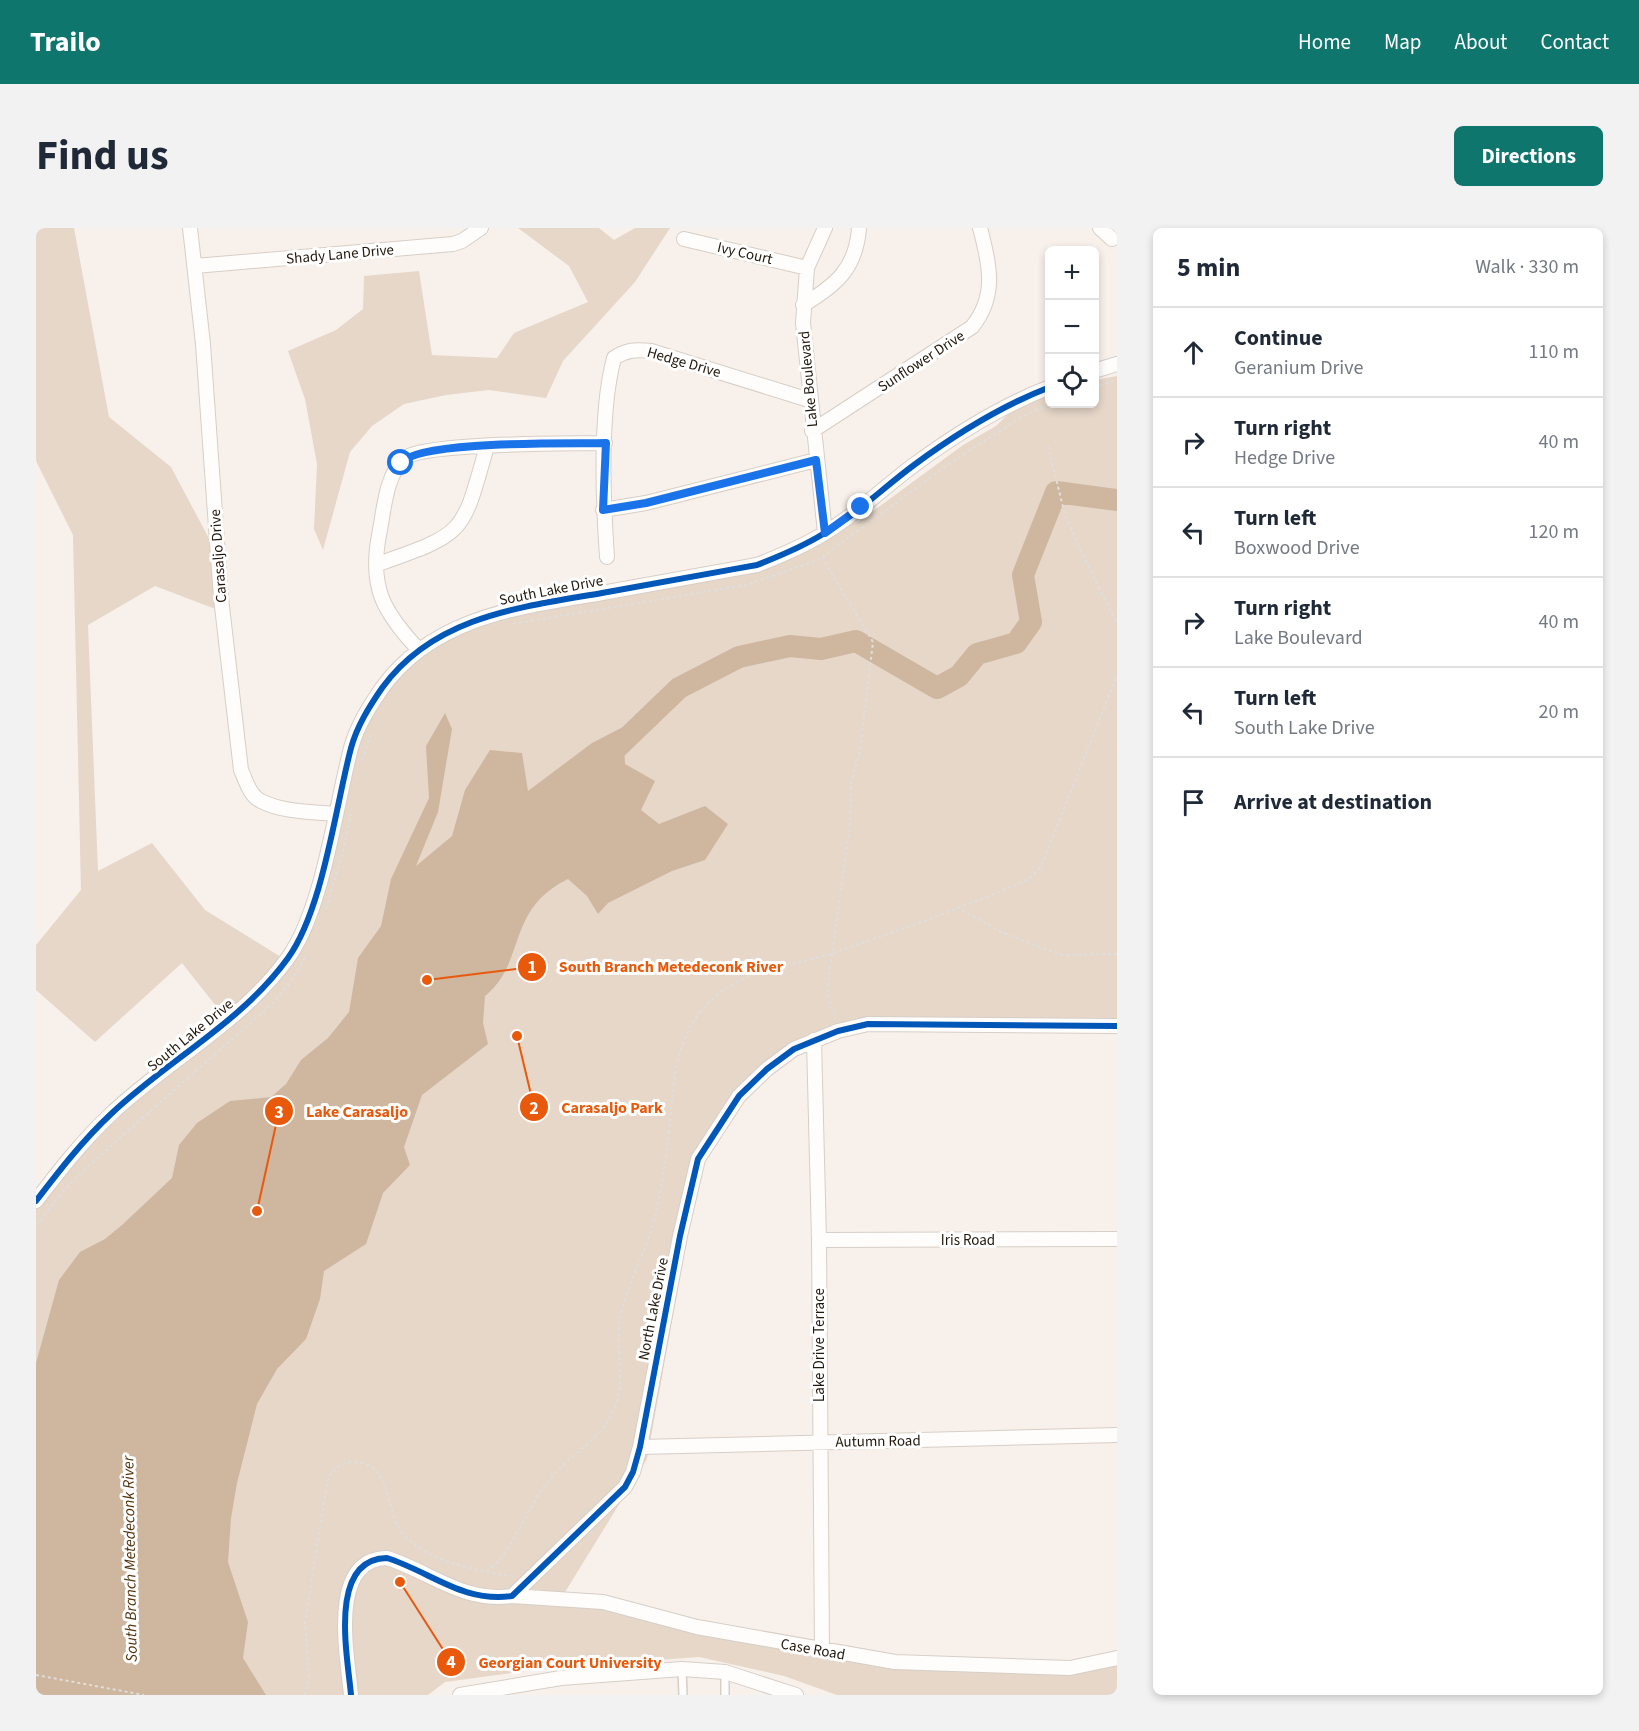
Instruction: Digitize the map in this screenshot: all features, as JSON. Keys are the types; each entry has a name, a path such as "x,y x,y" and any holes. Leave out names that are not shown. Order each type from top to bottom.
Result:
{"street":[{"name":"Carasaljo Drive","path":"190,228 203,344 221,598 241,770 250,790 260,801 295,810 335,814"},
{"name":"Shady Lane Drive","path":"195,266 453,244 462,241 481,228"},
{"name":"Lake Boulevard","path":"825,228 807,268 803,305 812,432 825,533"},
{"path":"803,305 826,291 844,273 853,260 858,228"},
{"name":"Sunflower Drive","path":"812,432 972,327 983,314 990,289 980,228"},
{"path":"1101,228 1112,239"},
{"name":"Ivy Court","path":"684,239 807,268"},
{"name":"Hedge Drive","path":"607,557 603,510 607,394 614,358 623,352 636,349 809,400"},
{"path":"1099,370 1117,364"},
{"name":"South Lake Drive","path":"36,1202 59,1170 112,1113 257,996 289,957 306,924 329,845 352,744 366,711 391,676 419,650 438,636 462,624 510,609 757,565 790,552 825,533 913,465 966,429 1027,396 1045,389"},
{"path":"419,650 393,623 382,605 378,564 378,541 388,489 405,458 413,454 463,446 606,443"},
{"path":"378,564 435,544 459,527 470,508 488,446"},
{"path":"603,510 646,503 816,460"},
{"name":"North Lake Drive","path":"512,1596 532,1580 625,1487 633,1472 640,1447 680,1236 698,1159 710,1137 740,1096 794,1049 838,1031 868,1024 1117,1026"},
{"name":"Lake Drive Terrace","path":"814,1040 819,1240 822,1651"},
{"name":"Iris Road","path":"819,1240 1117,1239"},
{"name":"Autumn Road","path":"640,1447 1117,1435"},
{"path":"351,1695 345,1614 352,1582 366,1563 378,1558 387,1558 457,1591 484,1598 512,1596"},
{"name":"Case Road","path":"512,1596 603,1602 697,1627 822,1651 895,1662 1070,1668 1117,1658"},
{"path":"460,1695 561,1678 682,1669 725,1672 796,1695"}],"lane":[{"path":"682,1669 683,1695"},
{"path":"725,1672 725,1695"}],"path":[{"path":"1099,386 1117,380"},
{"path":"510,625 746,585 822,557 969,450 1025,415 1045,406"},
{"path":"1048,446 1064,511 1117,624"},
{"path":"822,557 873,642 860,751 851,782 850,826 834,953 829,974 828,995 838,1031"},
{"path":"487,1572 513,1544 535,1500 550,1478 603,1430 616,1405 620,1380 620,1321 655,1216 666,1160 674,1071 696,1017 719,993 740,980 795,961 834,953 1029,879 1041,867 1117,675"},
{"path":"360,769 373,729"},
{"path":"326,911 343,852 353,802"},
{"path":"957,907 1001,932 1061,955 1117,954"},
{"path":"36,1225 64,1190 87,1167 272,1004 289,984 305,957"},
{"path":"305,1695 309,1678 305,1622 328,1478 334,1468 350,1462 373,1468 381,1477 397,1524 406,1538 426,1551 464,1568 532,1580"},
{"path":"36,1675 144,1695"}],"shaded area":[{"path":"36,228 74,228 109,417 171,467 213,546 218,610 155,586 88,625 98,871 152,843 205,910 286,960 306,924 352,744 391,676 462,624 748,566 861,520 963,445 996,426 1024,398 1045,389 1045,408 1099,408 1099,379 1117,376 1117,1027 838,1031 760,1077 701,1161 647,1459 562,1597 895,1664 1104,1660 1117,1657 1117,1695 837,1695 784,1676 699,1657 541,1669 445,1682 428,1695 36,1695 36,1201 89,1136 227,1020 182,963 95,1042 36,990 36,945 81,890 73,535 36,461"},
{"path":"518,228 599,228 614,240 635,228 670,228 635,282 563,361 546,398 489,390 446,395 404,404 372,426 350,452 323,550 314,529 317,464 305,399 288,351 336,330 363,309 364,276 419,271 432,355 497,358 514,333 588,302 569,266"}],"water":[{"path":"445,713 452,729 438,812 416,866 452,836 465,790 490,750 522,753 528,791 592,743 623,727 625,764 655,781 641,810 659,824 705,806 728,824 705,860 672,871 608,903 598,914 587,896 568,879 548,892 534,906 525,921 507,968 485,996 483,1023 488,1044 422,1095 404,1147 410,1165 383,1193 366,1244 324,1271 320,1299 306,1339 277,1369 257,1404 237,1483 231,1518 228,1562 248,1622 243,1658 266,1695 36,1695 36,1363 59,1280 80,1252 105,1239 172,1178 179,1145 197,1123 230,1101 271,1097 286,1084 301,1060 328,1038 349,1012 358,958 381,926 391,879 429,798 426,746"}],"waterway":[{"name":"South Branch Metedeconk River","path":"601,763 679,688 739,657 790,646 821,649 856,641 937,688 959,676 977,654 1016,643 1031,622 1023,575 1056,492 1117,500"}],"cycle path":[{"path":"36,1201 62,1167 111,1114 249,1002 288,958 300,937 319,886 351,748 357,732 382,688 403,664 427,645 453,630 511,610 757,565 782,555 835,526 946,442 997,412 1045,389"},
{"path":"351,1695 345,1613 348,1592 356,1575 368,1563 387,1558 463,1591 494,1597 512,1596 625,1487 633,1472 640,1447 680,1236 698,1159 739,1096 767,1069 794,1049 838,1031 868,1024 1117,1026"}],"place":[{"name":"South Branch Metedeconk River","path":"427,980"},
{"name":"Carasaljo Park","path":"517,1036"},
{"name":"Lake Carasaljo","path":"257,1211"},
{"name":"Georgian Court University","path":"400,1582"}],"route":[{"path":"401,463 413,454 463,446 606,443 603,510 646,503 721,482 816,460 825,533 861,507"}]}
